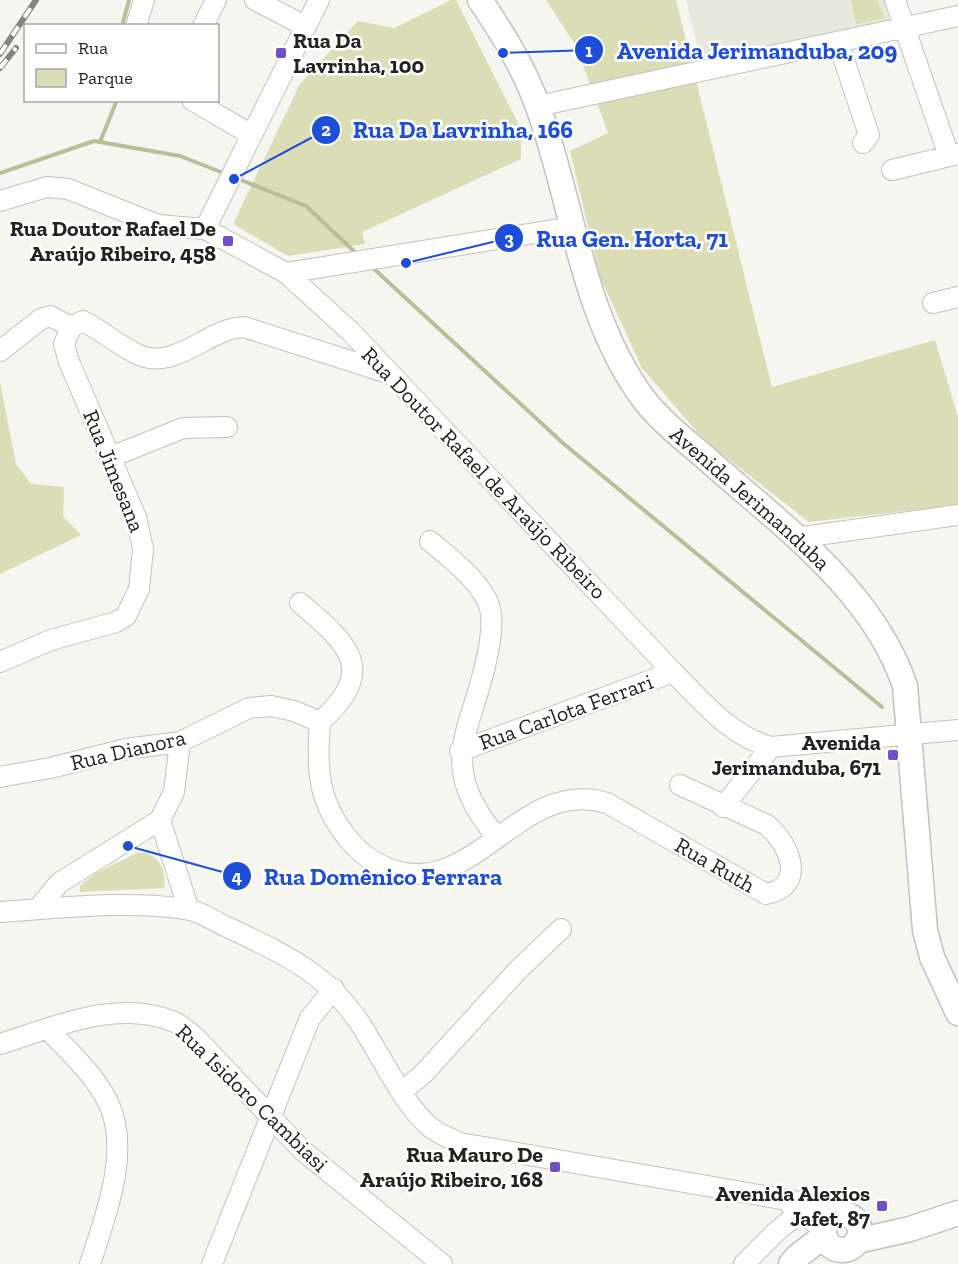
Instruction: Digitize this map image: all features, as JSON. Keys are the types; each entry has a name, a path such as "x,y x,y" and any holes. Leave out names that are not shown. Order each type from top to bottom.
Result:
{"main road":[{"name":"Avenida Jerimanduba","path":"480,0 520,64 538,106 597,308 620,360 642,397 669,425 796,538 864,609 884,636 905,686 926,930 932,957 958,1013"},
{"path":"796,1262 839,1231 921,1224 958,1213"}],"street":[{"path":"137,24 144,0"},
{"path":"204,24 216,0"},
{"path":"255,0 305,26"},
{"path":"205,229 319,0"},
{"path":"892,170 954,155 895,0"},
{"path":"538,106 958,16"},
{"path":"838,42 868,132 868,139 863,143"},
{"path":"195,102 252,135"},
{"name":"Rua Doutor Rafael de Araújo Ribeiro","path":"0,201 47,187 68,189 158,225 205,229 286,273 351,332 672,672 738,734 751,742 771,747 958,730"},
{"path":"286,273 572,227"},
{"path":"933,303 958,297"},
{"path":"0,351 41,320 50,316 70,327 83,321 100,329 140,355 156,359 173,356 227,330 244,327 390,373"},
{"name":"Rua Jimesana","path":"0,662 43,643 103,626 126,616 139,589 143,549 136,517 69,362 64,344 70,327"},
{"path":"111,457 183,428 227,427"},
{"path":"796,538 958,515"},
{"path":"300,603 338,634 350,653 353,671 348,691 338,706 321,722 317,756 320,786 337,825 355,847 376,863 400,873 415,874 450,868 471,857 496,836 479,814 466,788 460,751 487,663 492,627 490,609 473,580 430,541"},
{"name":"Rua Carlota Ferrari","path":"460,751 672,672"},
{"name":"Rua Dianora","path":"0,777 50,768 126,749 180,742 249,708 271,706 294,711 321,722"},
{"path":"38,909 58,883 160,820 174,792 180,742"},
{"path":"723,807 771,747"},
{"name":"Rua Ruth","path":"496,836 516,822 550,806 572,798 595,800 619,810 748,886 766,894 778,892 788,883 791,872 789,857 777,834 767,825 723,807 680,785"},
{"path":"160,820 189,910"},
{"path":"0,912 154,906 189,910 283,955 334,989 347,1004 427,1125 442,1135 460,1143 778,1198 806,1208 839,1231"},
{"path":"403,1091 424,1073 518,970 561,929"},
{"path":"212,1264 310,1018 334,989"},
{"name":"Rua Isidoro Cambiasi","path":"0,1044 84,1018 133,1011 175,1022 195,1037 271,1119 311,1158 441,1264"},
{"path":"48,1029 105,1097 114,1114 118,1136 119,1156 90,1264"},
{"path":"744,1264 806,1208"}],"shaded area":[{"path":"686,0 884,0 890,21 701,62"}],"green space":[{"path":"451,0 456,0 521,129 521,159 362,232 365,244 288,256 233,224 300,84 358,21 394,28"},
{"path":"546,0 676,0 772,387 935,340 958,417 958,505 809,522 704,440 642,368 600,277 570,151 608,133 576,46"},
{"path":"851,0 877,0 885,18 856,24"},
{"path":"0,382 16,464 31,484 64,487 63,516 81,535 0,574"},
{"path":"137,853 150,855 159,863 164,874 164,888 80,892 80,886 96,873"}],"waterway":[{"path":"123,24 129,0"},
{"path":"100,142 116,102"},
{"path":"0,173 94,141 180,156 226,174"},
{"path":"236,178 306,206 357,254"},
{"path":"372,267 564,444 882,707"}],"railway":[{"path":"0,54 36,0"},
{"path":"0,68 16,48"}],"place":[{"name":"Rua Da Lavrinha, 100","path":"281,53"},
{"name":"Avenida Jerimanduba, 209","path":"503,53"},
{"name":"Rua Da Lavrinha, 166","path":"234,179"},
{"name":"Rua Doutor Rafael De Araújo Ribeiro, 458","path":"228,241"},
{"name":"Rua Gen. Horta, 71","path":"406,263"},
{"name":"Avenida Jerimanduba, 671","path":"893,755"},
{"name":"Rua Domênico Ferrara","path":"128,846"},
{"name":"Rua Mauro De Araújo Ribeiro, 168","path":"555,1167"},
{"name":"Avenida Alexios Jafet, 87","path":"882,1206"}]}
